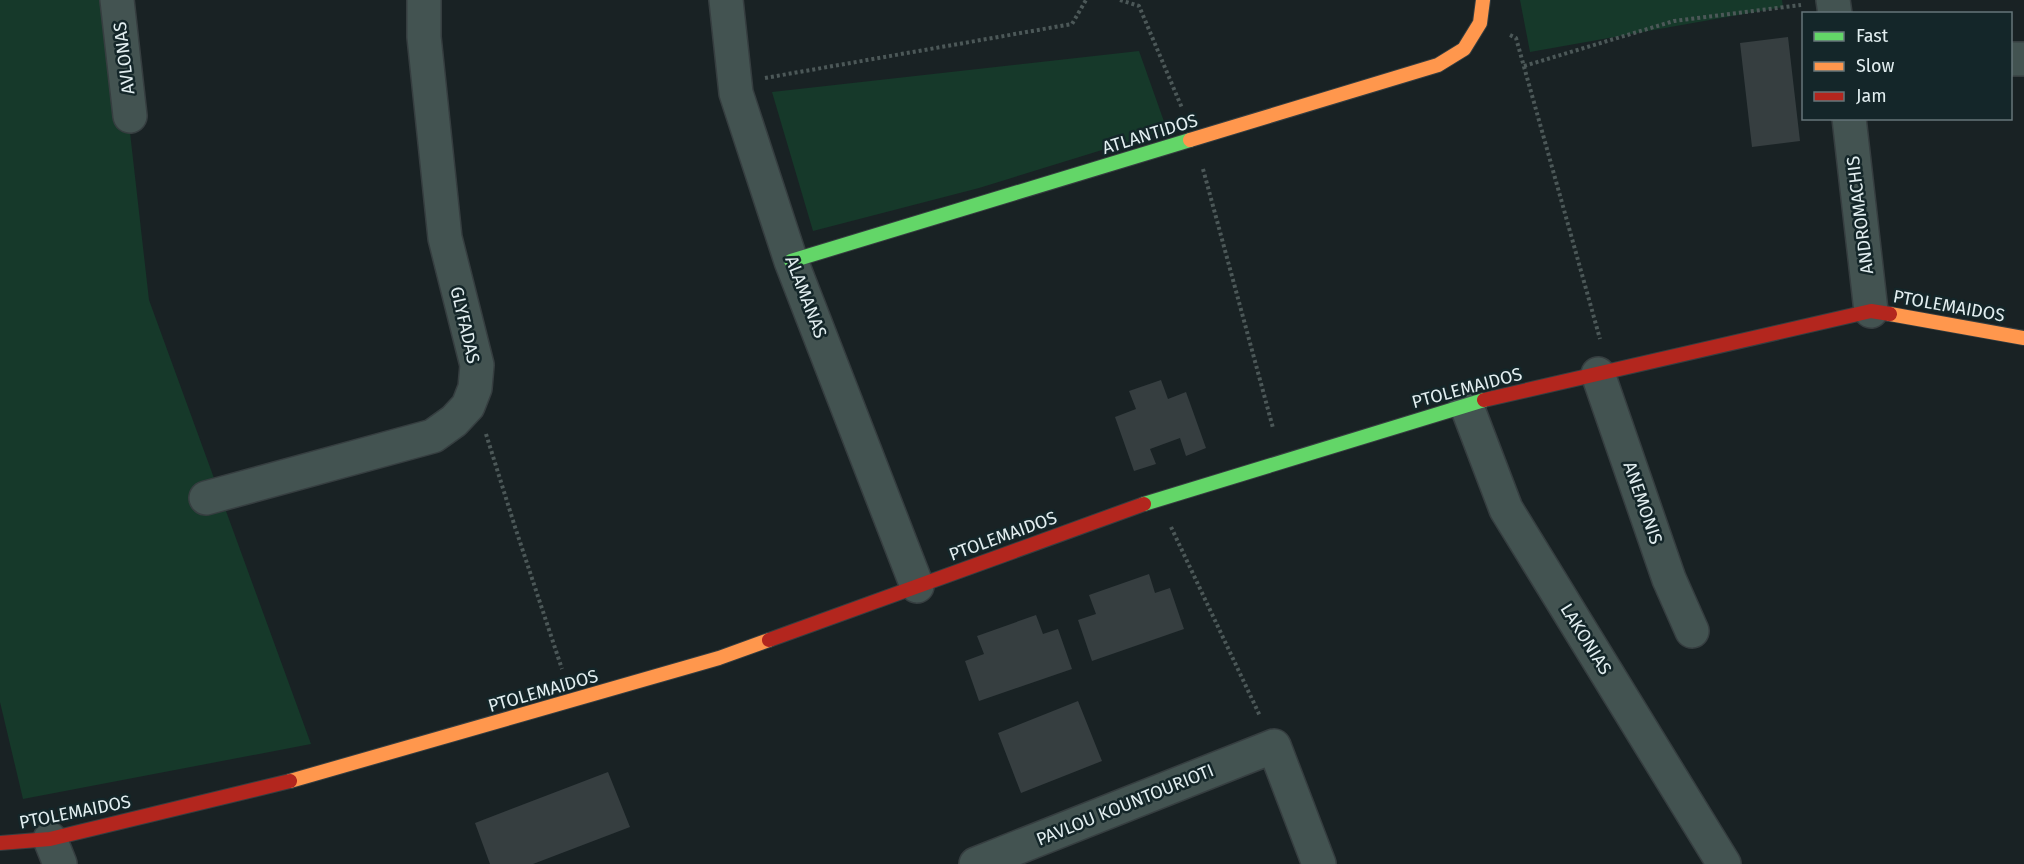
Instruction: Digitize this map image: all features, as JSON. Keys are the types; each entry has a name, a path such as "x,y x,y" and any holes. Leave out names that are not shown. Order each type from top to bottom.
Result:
{"street":[{"name":"AVLONAS","path":"117,0 130,116"},
{"name":"GLYFADAS","path":"424,0 424,37 445,238 477,365 475,388 468,406"},
{"name":"ALAMANAS","path":"726,0 736,93 791,261 917,586"},
{"name":"ATLANTIDOS","path":"791,261 1438,65 1464,49 1480,23 1483,0"},
{"name":"ANDROMACHIS","path":"1849,120 1871,311"},
{"name":"PTOLEMAIDOS","path":"0,843 55,851 719,658 1157,499 1466,404 1871,311 2024,338"},
{"name":"ANEMONIS","path":"1604,373 1669,579 1692,631"},
{"name":"LAKONIAS","path":"1466,404 1506,509 1724,864"},
{"path":"206,498 433,436 454,421 468,406"},
{"path":"1274,746 1319,864"},
{"name":"PAVLOU KOUNTOURIOTI","path":"976,864 1274,746"}],"path":[{"path":"735,84 1072,24 1086,0"},
{"path":"1120,0 1139,6 1195,139 1282,461"},
{"path":"1524,66 1674,21 1834,5"},
{"path":"1480,23 1516,38 1604,373"},
{"path":"468,406 488,437 514,528 572,702"},
{"path":"1157,499 1274,746"}],"green space":[{"path":"0,0 115,0 149,300 311,744 23,799 0,702"},
{"path":"1520,0 1782,0 1783,7 1530,52"},
{"path":"1139,51 1167,130 979,188 813,231 772,92"}],"building":[{"path":"1788,37 1800,141 1752,147 1740,43"},
{"path":"1161,380 1168,399 1186,392 1206,448 1186,456 1180,438 1150,449 1156,464 1134,471 1115,417 1136,409 1129,391"},
{"path":"1149,574 1155,593 1170,588 1184,629 1092,661 1078,620 1096,614 1089,595"},
{"path":"1036,615 1043,634 1058,629 1072,669 979,701 965,661 984,654 977,636"},
{"path":"1078,701 1102,761 1021,793 998,733"},
{"path":"608,772 630,827 533,864 490,864 475,823"}],"traffic: fast":[{"path":"791,261 1190,140"},
{"path":"1144,504 1484,400"}],"traffic: slow":[{"path":"1190,140 1438,65 1464,49 1480,23 1483,0"},
{"path":"1890,314 2024,338"},
{"path":"290,781 719,658 769,640"}],"traffic: jam":[{"path":"1484,400 1871,311 1890,314"},
{"path":"769,640 1144,504"},
{"path":"0,843 50,839 290,781"}]}
